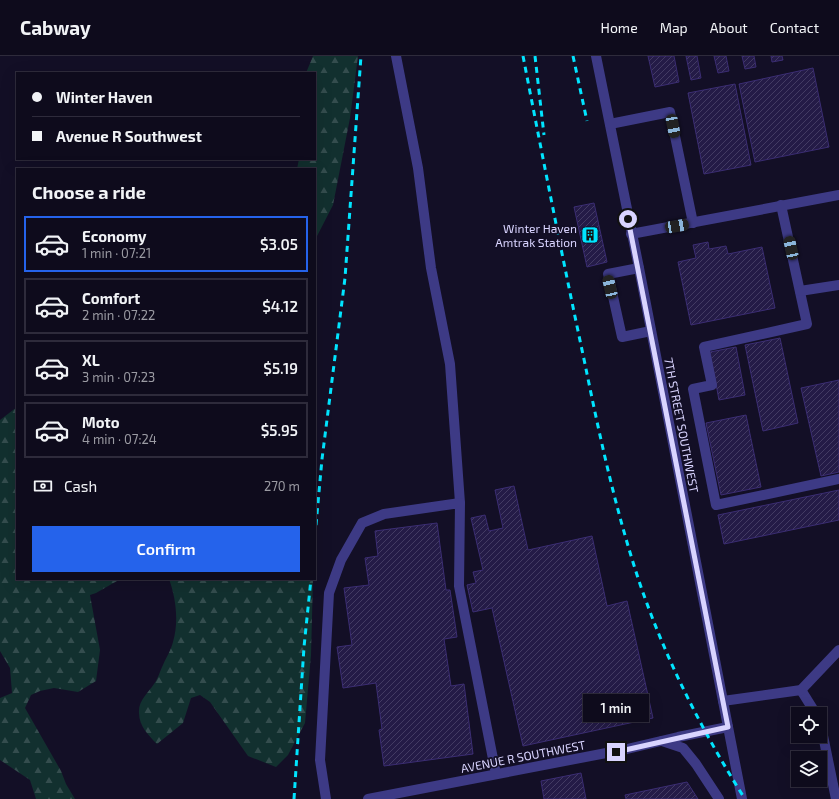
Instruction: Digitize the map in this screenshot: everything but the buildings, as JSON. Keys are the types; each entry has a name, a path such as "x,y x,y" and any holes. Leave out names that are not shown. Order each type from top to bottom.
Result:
{"street":[{"path":"396,56 418,168 431,268 450,364 460,503 459,586 496,774"},
{"name":"7TH STREET SOUTHWEST","path":"596,56 639,268 742,799"},
{"path":"610,124 670,112 693,223"},
{"path":"631,234 839,195"},
{"path":"781,205 807,324 704,347 712,385 693,389 716,505 839,479"},
{"path":"639,268 608,274 622,337 651,331"},
{"path":"800,291 839,286"},
{"path":"326,799 320,760 329,593 341,560 362,523 384,514 460,503"},
{"path":"723,701 801,690 839,650"},
{"path":"801,690 812,707"},
{"name":"AVENUE R SOUTHWEST","path":"368,799 627,749 728,727"},
{"path":"662,741 683,748 696,764 719,799"},
{"path":"825,743 836,799"}],"green space":[{"path":"313,56 358,56 350,118 333,205 316,238 316,168 297,168 299,160 316,160 316,72 306,72"},
{"path":"16,408 16,580 118,580 90,595 100,650 96,681 78,692 54,688 40,691 31,695 25,708 61,771 66,784 75,799 36,799 30,780 0,760 0,698 12,693 10,668 0,651 0,420"},
{"path":"169,580 313,580 311,655 305,723 288,755 276,767 248,756 210,702 200,695 191,698 183,723 157,744 143,726 139,718 140,705 157,680 171,648 175,634 176,610"}],"railway":[{"path":"316,525 322,459 345,278 361,56"},
{"path":"523,56 561,248 609,475 631,557 650,612 673,667 714,747 745,799"},
{"path":"535,56 544,135"},
{"path":"573,56 587,121"},
{"path":"294,799 304,647 311,580"}],"place":[{"name":"Winter Haven Amtrak Station","path":"590,235"}],"route":[{"path":"616,752 728,727 628,219"}]}
